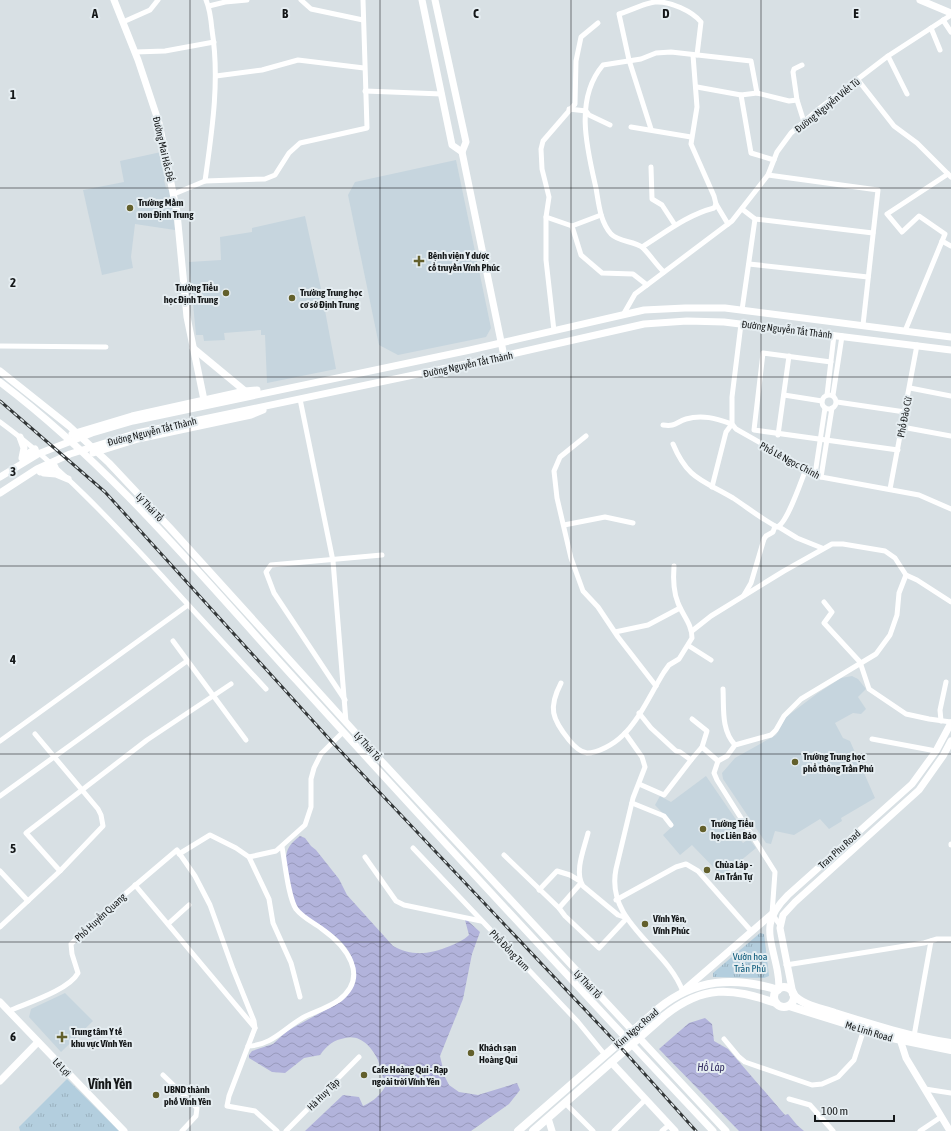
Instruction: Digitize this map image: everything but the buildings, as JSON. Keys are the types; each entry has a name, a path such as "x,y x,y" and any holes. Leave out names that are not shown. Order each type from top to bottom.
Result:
{"main road":[{"name":"Đường Mai Hắc Đế","path":"114,0 135,52 159,123 174,194 187,317 192,348 204,400"},
{"path":"422,0 452,144 462,152"},
{"path":"435,0 466,142 462,152 504,356"},
{"path":"920,0 951,14"},
{"name":"Đường Nguyễn Tất Thành","path":"0,477 38,454 92,433 133,421 501,343 644,310 685,308 742,310 951,337"},
{"path":"621,328 623,315"},
{"name":"Đường Nguyễn Tất Thành","path":"0,493 37,469 70,454 137,433 436,371 644,324 686,321 741,324 951,350"},
{"path":"838,335 840,322"},
{"path":"192,348 245,391"},
{"path":"433,357 436,371"},
{"name":"Lý Thái Tổ","path":"0,372 76,432 109,463 373,752 726,1131"},
{"name":"Lý Thái Tổ","path":"0,382 87,455 164,534 367,758 713,1131"},
{"path":"66,436 101,425 245,391 281,389"},
{"path":"87,455 119,444 251,415 284,402"},
{"path":"65,423 80,428 90,428"},
{"path":"101,425 98,437 101,443 107,448"},
{"path":"20,437 24,448 22,458"},
{"path":"109,463 110,453 119,444"},
{"path":"0,472 35,449"},
{"path":"9,467 19,470 22,476 22,483"},
{"path":"0,499 22,483 55,467"},
{"path":"40,473 52,473 68,479"},
{"path":"285,668 291,662"},
{"name":"Tran Phu Road","path":"683,992 772,914 788,895 912,784 936,751 951,722"},
{"name":"Tran Phu Road","path":"780,925 783,915 795,902 919,790 943,756 951,741"},
{"path":"367,758 373,752"},
{"path":"772,914 769,927 779,982 778,990 774,996 776,1003 782,1007 788,1006 793,1001 793,994 786,965 780,925"},
{"name":"Kim Ngoc Road","path":"518,1131 670,999 695,987 722,982 752,984 778,990"},
{"path":"778,990 787,988 793,994"},
{"name":"Kim Ngoc Road","path":"533,1131 638,1038 676,1007 699,995 716,992 738,992 776,1003"},
{"name":"Me Linh Road","path":"793,994 806,1003 899,1036 914,1036 951,1044"},
{"name":"Me Linh Road","path":"788,1006 864,1029 951,1044"},
{"name":"Lê Lợi","path":"3,1007 124,1131"},
{"path":"899,1036 906,1058 950,1131"},
{"path":"0,1081 38,1042"},
{"path":"611,1062 675,1131"},
{"path":"548,1118 552,1131"}],"street":[{"path":"123,22 150,10 158,0"},
{"path":"206,0 209,6 214,42 216,76 213,123 206,182"},
{"path":"209,6 225,2 247,0"},
{"path":"301,0 311,9 363,20"},
{"path":"174,194 206,182 265,179 276,175 288,153 300,143 366,128 363,0"},
{"path":"651,129 629,60 619,14 654,2 671,4 696,16 700,22 695,55 694,77 697,87 697,107 691,144 714,196 716,204 728,224"},
{"name":"Đường Nguyễn Viết Tú","path":"623,315 635,294 728,224 742,209 768,174 777,152 791,133 888,56 951,14"},
{"path":"943,20 951,32"},
{"path":"554,331 546,260 546,218 549,197 542,170 541,149 543,141 569,109 575,104 576,61 581,37 598,23"},
{"path":"931,28 940,50"},
{"path":"135,52 165,51 214,42"},
{"path":"664,272 642,247 613,235 600,215 585,136 586,111 591,86 603,65 641,59 656,53 671,52 751,61 757,93"},
{"path":"888,56 907,94"},
{"path":"216,76 262,70 298,60 364,68"},
{"path":"802,65 794,69 793,72 797,100 804,122"},
{"path":"858,80 894,126 917,142 950,175 887,214 902,232 919,216 945,234 905,331"},
{"path":"697,87 741,95 757,93 789,101 797,100"},
{"path":"365,91 442,94"},
{"path":"741,95 751,153 774,160"},
{"path":"569,109 586,111 589,115 610,125"},
{"path":"631,128 651,129 691,137"},
{"path":"651,167 652,199 662,205 675,225"},
{"path":"768,174 878,190 863,325"},
{"path":"642,247 696,213 714,208 716,204"},
{"path":"742,209 755,219 873,233"},
{"path":"546,218 572,226 600,215"},
{"path":"742,310 755,219"},
{"path":"572,226 581,255 602,273 633,274 647,285"},
{"path":"942,241 951,246"},
{"path":"749,264 868,277"},
{"path":"712,487 726,432 732,424 732,397 741,324"},
{"path":"822,401 827,394 831,362 838,335"},
{"path":"833,396 838,335"},
{"name":"Phố Đào Cừ","path":"890,489 917,345"},
{"path":"0,346 106,348"},
{"path":"831,362 763,352 754,430 778,435 898,450"},
{"path":"778,435 789,356"},
{"path":"910,388 951,396"},
{"path":"827,394 833,396 837,402 905,412"},
{"path":"784,395 822,401"},
{"path":"300,399 332,561 346,722"},
{"path":"818,476 820,440 825,408 822,401"},
{"path":"818,476 827,440 832,408 837,402"},
{"path":"825,408 832,408"},
{"path":"663,425 672,426 686,419 699,416 713,418 732,424"},
{"path":"0,422 35,449 68,479 126,538 266,689"},
{"name":"Phố Lê Ngọc Chinh","path":"732,424 736,429 752,440 818,476 919,494 951,509"},
{"path":"902,427 951,436"},
{"path":"586,436 566,451 556,463 554,477 571,558 584,592 598,606 615,632 656,686"},
{"path":"673,444 684,467 701,482 731,498 797,538 822,548"},
{"path":"743,596 750,583 764,539 773,532 788,513 806,469"},
{"path":"564,525 605,517 633,523"},
{"path":"692,631 711,616 743,596 822,548 832,544 843,544 885,551 895,558 906,575 918,580 951,602"},
{"path":"345,701 274,593 266,572 271,565 332,561 382,555"},
{"path":"561,682 554,696 554,719 558,727 574,747 587,753 596,751 617,740 625,733 669,665 679,660 692,638 692,631 680,608 673,584 674,566"},
{"path":"780,925 772,914 775,872 717,780 714,773 718,761 727,756 735,745 771,735 776,730 784,716 801,699 860,662 876,654 890,635 897,615 899,593 906,575"},
{"path":"824,602 832,612 824,623 860,662 869,689 906,714 951,722"},
{"path":"0,741 188,605"},
{"path":"615,632 648,625 680,608"},
{"path":"173,641 246,740"},
{"path":"688,646 711,660"},
{"path":"0,796 53,756 187,661"},
{"path":"941,721 940,710 946,682"},
{"path":"60,871 26,833 81,789 147,740 231,684"},
{"path":"723,689 726,727 729,739 735,745"},
{"path":"639,713 651,728 676,751 692,760"},
{"path":"639,784 664,795 702,747 707,731 692,719"},
{"path":"300,998 291,963 273,924 270,899 248,857 276,851 305,825 311,808 311,779 314,768 321,754 344,732"},
{"path":"625,733 642,756 645,766 632,803 614,876 616,900 627,918 676,978 683,992"},
{"path":"0,927 60,871 102,826 101,815 98,809 35,734"},
{"path":"872,739 936,751"},
{"path":"702,747 718,761"},
{"path":"632,803 664,816 671,825"},
{"path":"559,908 580,882 580,867 588,833"},
{"name":"Phố Huyền Quang","path":"3,1007 54,992 75,979 78,973 72,954 71,944 135,885 178,852 210,835 236,848 248,857"},
{"path":"248,1046 262,1045 294,1023 338,1001 349,990 354,977 352,963 344,948 323,929 305,918 296,908 282,847"},
{"name":"Phố Đồng Tum","path":"412,848 578,1022 605,1055"},
{"path":"178,852 195,876 210,905 254,1021 255,1028 229,1096 228,1106 232,1108 255,1111 277,1131"},
{"path":"504,855 599,948 627,918"},
{"path":"366,857 396,901 404,905 482,921"},
{"path":"616,900 676,867 686,864 698,871 752,932"},
{"path":"0,871 28,901"},
{"path":"539,890 557,871 570,875 618,915 627,918"},
{"path":"135,885 255,1028"},
{"path":"168,924 189,905"},
{"path":"786,965 951,939"},
{"path":"914,1036 931,941"},
{"path":"724,1039 745,1062 812,1085 829,1081 845,1072 854,1060 864,1029"},
{"name":"Hà Huy Tập","path":"286,1131 359,1057"},
{"path":"163,1075 197,1108 196,1116 182,1131"},
{"path":"924,1089 951,1094"},
{"path":"614,1131 646,1099"},
{"path":"789,1099 810,1105 834,1131"},
{"path":"565,1103 593,1131"},
{"path":"920,1131 941,1117"},
{"path":"662,1131 669,1125"}],"shaded area":[{"name":"Trường Mầm non Định Trung","path":"161,152 166,177 164,180 166,188 170,191 175,230 135,224 131,257 133,268 102,275 83,190 124,182 120,161"},
{"name":"Bệnh viện Y dược cổ truyền Vĩnh Phúc","path":"456,160 491,328 486,337 398,355 379,345 348,195 355,182"},
{"name":"Trường Trung học cơ sở Định Trung","path":"305,216 336,369 267,383 265,335 261,335 261,330 224,333 225,340 204,341 203,335 196,335 189,262 221,260 220,237 252,232 252,228"},
{"name":"Trường Trung học phổ thông Trần Phú","path":"852,676 858,679 866,689 858,697 866,709 861,714 853,713 835,723 843,738 850,741 875,798 841,818 842,821 829,829 820,819 794,835 775,831 771,844 766,843 723,779 722,773 735,758 776,735 786,717 818,693 841,678"},
{"name":"Trường Tiểu học Liên Bảo","path":"706,776 739,824 735,834 743,843 749,839 756,848 722,876 692,845 680,855 663,835 674,825 655,805 660,796 671,802"},
{"name":"Trung tâm Y tế khu vực Vĩnh Yên","path":"65,993 93,1021 61,1052 29,1017 31,1009"}],"green space":[{"name":"Vườn hoa Trần Phú","path":"760,933 764,934 769,976 764,978 713,977 713,973"},
{"path":"67,1079 119,1131 20,1131 19,1127"}],"water":[{"path":"300,836 305,838 316,850 339,879 347,895 393,946 415,953 443,949 469,935 465,920 480,932 472,954 463,999 440,1056 445,1077 449,1085 459,1092 478,1095 517,1083 520,1090 509,1104 471,1131 305,1131 343,1095 359,1097 363,1106 371,1102 383,1091 387,1083 382,1075 378,1060 369,1046 356,1038 350,1037 337,1040 325,1048 320,1055 304,1058 285,1073 272,1072 249,1058 252,1051 273,1044 287,1031 342,1001 351,990 355,978 353,961 342,942 302,913 294,900 289,880 286,857 289,847"},
{"name":"Hồ Láp","path":"705,1018 712,1024 714,1041 728,1049 785,1115 788,1114 804,1131 739,1131 659,1049 689,1023"}],"railway":[{"path":"0,401 105,492 332,742 624,1051 696,1131"}],"place":[{"name":"Trường Mầm non Định Trung","path":"130,208"},
{"name":"Bệnh viện Y dược cổ truyền Vĩnh Phúc","path":"419,261"},
{"name":"Trường Tiểu học Định Trung","path":"226,293"},
{"name":"Trường Trung học cơ sở Định Trung","path":"292,298"},
{"name":"Trường Trung học phổ thông Trần Phú","path":"795,762"},
{"name":"Trường Tiểu học Liên Bảo","path":"703,829"},
{"name":"Chùa Láp - An Trấn Tự","path":"707,870"},
{"name":"Vĩnh Yên, Vĩnh Phúc","path":"645,924"},
{"name":"Trung tâm Y tế khu vực Vĩnh Yên","path":"62,1037"},
{"name":"Khách sạn Hoàng Qui","path":"471,1053"},
{"name":"Cafe Hoàng Qui - Rạp ngoài trời Vĩnh Yên","path":"364,1075"},
{"name":"UBND thành phố Vĩnh Yên","path":"156,1095"}],"district":[{"name":"Vĩnh Yên","path":"110,1084"}]}
